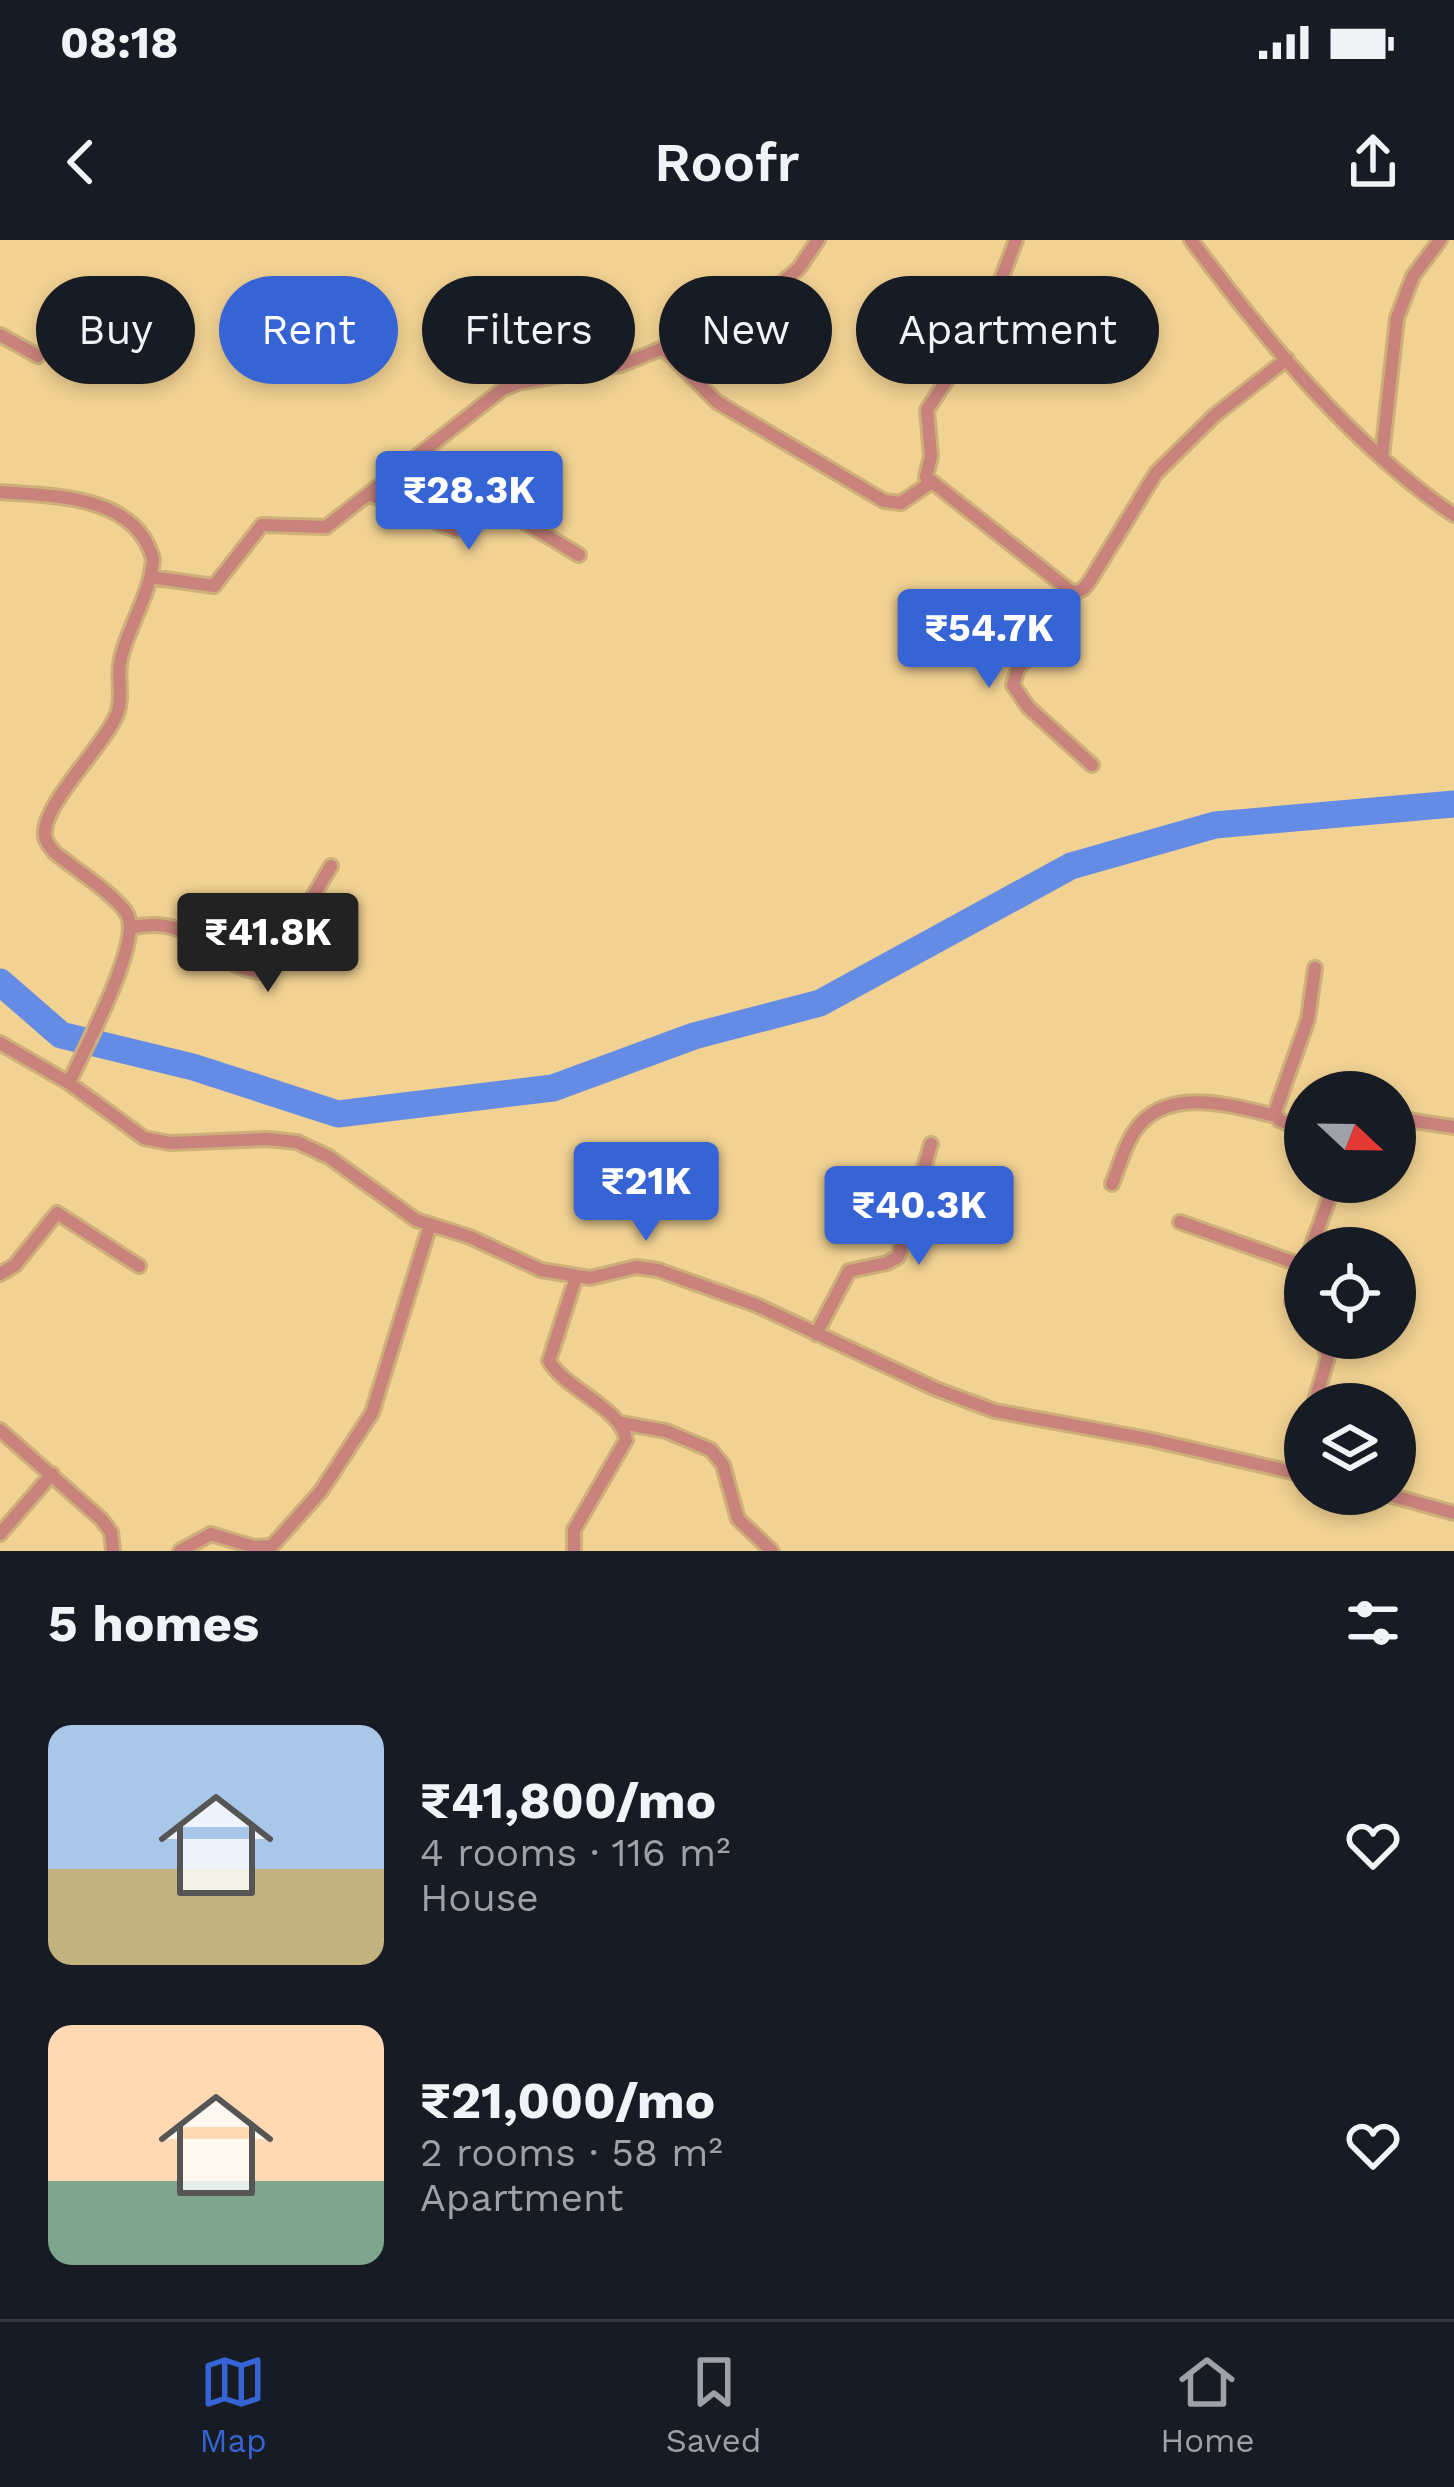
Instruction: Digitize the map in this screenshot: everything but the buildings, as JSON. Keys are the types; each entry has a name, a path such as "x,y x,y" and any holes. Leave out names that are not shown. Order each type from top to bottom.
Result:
{"street":[{"path":"790,276 818,240"},
{"path":"1016,240 985,322 927,410 931,456 926,477 1072,592"},
{"path":"1191,240 1286,359 1382,456 1454,515"},
{"path":"1382,456 1397,318 1407,288 1440,240"},
{"path":"0,335 36,355"},
{"path":"150,577 214,586 262,525 326,527 503,389 621,365 659,350"},
{"path":"1072,592 1089,582 1156,472 1215,415 1286,359"},
{"path":"700,384 718,402 884,501 901,503 931,483"},
{"path":"0,492 82,501 128,520 151,550 150,577 121,657 121,705 45,829 54,852 121,907 130,920 118,972 69,1083"},
{"path":"369,494 455,530 472,525 487,507 501,508 579,555"},
{"path":"1072,592 1054,634 1018,668 1012,685 1028,707 1092,766"},
{"path":"130,928 156,922 174,926 245,969 259,972 275,961 331,866"},
{"path":"1276,1116 1308,1019 1315,968"},
{"path":"0,1042 69,1083 128,1128 159,1142 267,1139 310,1147 407,1215 542,1270 576,1277 636,1267 658,1270 756,1305 936,1389 995,1411 1284,1470"},
{"path":"1112,1184 1135,1131 1155,1114 1203,1101 1284,1120"},
{"path":"1416,1121 1454,1126"},
{"path":"816,1334 849,1271 898,1257 931,1144"},
{"path":"0,1274 16,1264 57,1214 139,1266"},
{"path":"1180,1222 1284,1258"},
{"path":"180,1551 211,1534 271,1548 321,1491 372,1413 430,1225"},
{"path":"574,1551 577,1523 625,1447 626,1431 560,1376 549,1361 576,1277"},
{"path":"621,1423 666,1431 711,1450 728,1480 738,1519 772,1551"},
{"path":"0,1430 106,1524 113,1551"},
{"path":"0,1534 52,1474"},
{"path":"1416,1503 1454,1514"}],"waterway":[{"path":"0,982 61,1035 193,1067 338,1114 553,1088 694,1036 820,1003 1071,866 1215,825 1454,804"}]}
